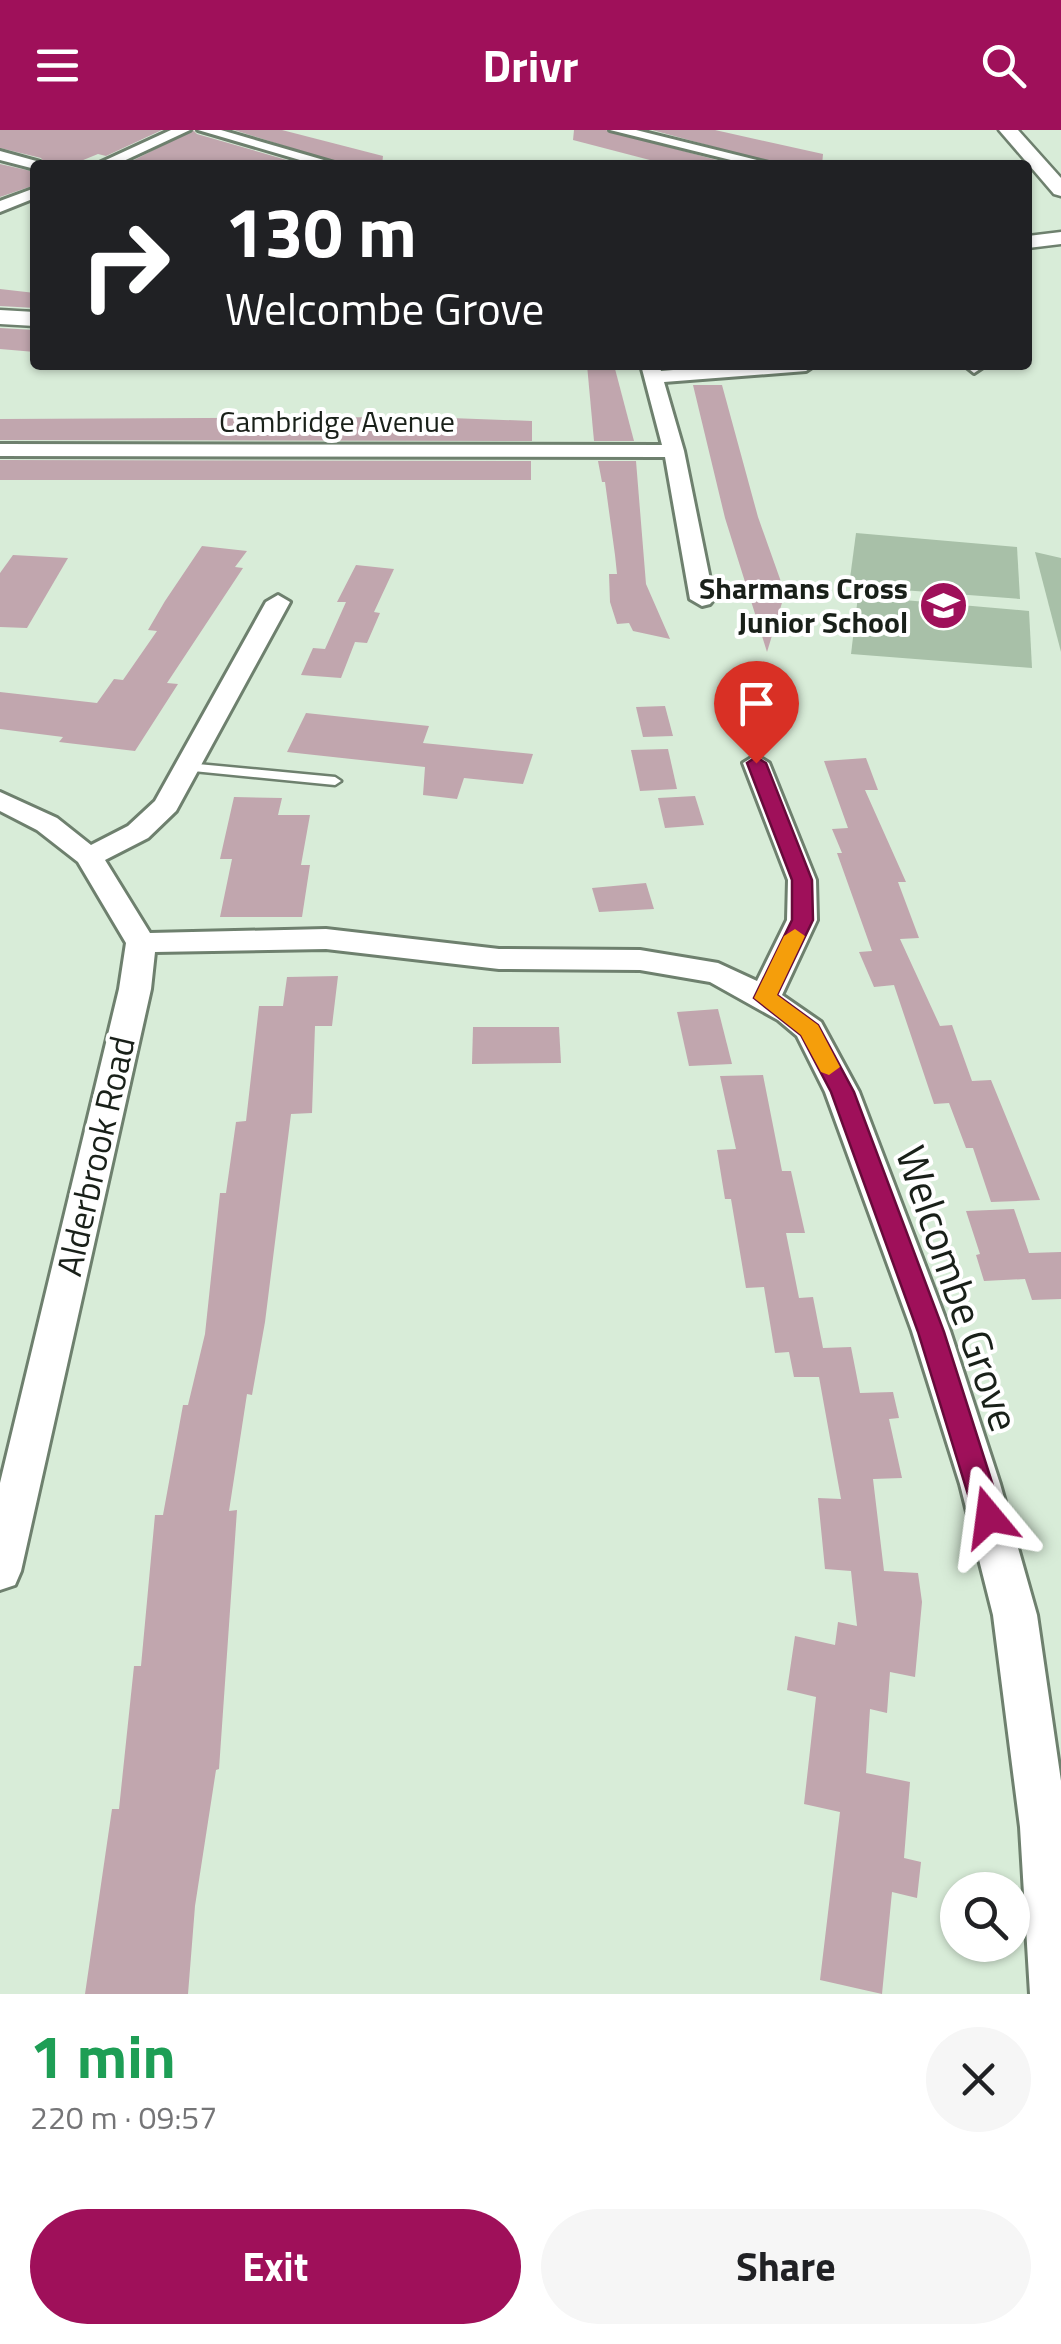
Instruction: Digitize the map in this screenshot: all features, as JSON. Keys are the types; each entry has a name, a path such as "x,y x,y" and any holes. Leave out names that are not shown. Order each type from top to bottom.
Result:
{"street":[{"path":"114,160 183,130"},
{"path":"205,130 316,160"},
{"path":"616,130 748,160"},
{"path":"1008,130 1061,190"},
{"path":"0,155 30,164"},
{"path":"0,207 30,197"},
{"path":"1032,242 1061,238"},
{"path":"0,317 30,319"},
{"path":"678,370 652,371 674,451 702,599"},
{"name":"Cambridge Avenue","path":"0,450 674,451"},
{"path":"89,857 138,832 166,804 278,602"},
{"path":"756,763 802,880 802,920 765,998"},
{"path":"0,800 47,824 89,857 141,943"},
{"name":"Welcombe Grove","path":"141,943 326,939 499,958 640,960 718,973 765,998 810,1030 842,1092 931,1332 980,1484 1016,1615 1044,1827 1055,1994"},
{"name":"Alderbrook Road","path":"0,1570 135,988 141,943"}],"lane":[{"path":"187,766 336,781"}],"green space":[{"path":"856,533 1017,547 1020,599 849,586"},
{"path":"1035,552 1061,558 1061,652"},
{"path":"858,596 1029,611 1032,668 851,654"}],"building":[{"path":"0,130 162,130 106,156 98,154 83,160 42,160 0,148"},
{"path":"193,130 287,160 134,160"},
{"path":"234,130 282,130 383,156 383,160 329,160"},
{"path":"574,130 606,130 717,160 650,160 573,140"},
{"path":"652,130 715,130 823,154 822,160 763,160"},
{"path":"0,164 30,171 30,187 0,197"},
{"path":"0,289 30,292 30,308 0,306"},
{"path":"0,328 30,330 30,352 0,349"},
{"path":"587,370 615,370 634,441 594,441"},
{"path":"693,385 722,385 758,517 785,593 767,652 725,518"},
{"path":"424,417 532,421 532,441 0,440 0,419"},
{"path":"0,460 531,461 531,480 0,480"},
{"path":"598,461 636,461 646,584 670,639 633,631 629,623 617,624 610,602 609,574 617,574 615,555 605,482"},
{"path":"202,546 247,551 235,567 243,568 167,683 178,684 135,751 59,742 63,737 0,729 0,692 97,703 114,679 123,680 157,631 148,630"},
{"path":"13,555 68,558 27,628 0,627 0,573"},
{"path":"356,565 394,569 374,612 380,613 367,643 355,642 341,678 301,675 313,648 325,649 346,602 337,602"},
{"path":"665,706 673,736 643,737 636,707"},
{"path":"306,713 429,726 423,743 533,754 523,784 464,778 457,799 423,795 425,767 287,752"},
{"path":"668,749 677,789 640,791 631,750"},
{"path":"866,758 878,790 865,790 906,882 898,882 919,938 900,939 940,1026 952,1025 972,1081 991,1080 1040,1200 991,1202 973,1148 966,1148 949,1103 934,1104 894,985 874,987 859,952 872,951 837,853 842,853 832,829 848,828 824,761"},
{"path":"695,796 704,825 665,828 658,798"},
{"path":"234,797 282,798 278,815 310,815 301,865 310,865 302,917 220,917 232,859 220,859"},
{"path":"646,883 654,909 599,912 592,888"},
{"path":"338,976 332,1026 315,1026 312,1113 291,1114 265,1322 252,1395 247,1394 229,1511 237,1510 219,1769 195,1906 188,1994 85,1994 112,1809 119,1809 134,1666 141,1666 155,1515 163,1515 183,1405 188,1405 205,1334 220,1193 226,1193 236,1122 246,1121 259,1006 283,1006 287,977"},
{"path":"718,1009 732,1064 689,1066 677,1012"},
{"path":"473,1027 559,1027 561,1063 472,1064"},
{"path":"763,1075 782,1171 791,1171 805,1233 786,1233 799,1298 813,1297 823,1348 851,1347 860,1393 893,1392 899,1418 889,1419 902,1478 873,1479 884,1571 918,1573 922,1602 915,1677 890,1672 887,1713 870,1709 866,1773 910,1782 904,1858 921,1862 917,1898 892,1892 882,1994 820,1980 840,1812 804,1804 816,1697 787,1690 795,1636 835,1645 838,1622 857,1626 851,1571 825,1569 818,1498 841,1499 819,1377 794,1377 789,1352 775,1353 764,1287 746,1288 731,1199 725,1199 717,1150 736,1149 720,1076"},
{"path":"1014,1209 1029,1253 1061,1252 1061,1299 1032,1300 1025,1279 984,1281 966,1211"}],"slow traffic":[{"path":"795,936 765,998 810,1030 829,1067"}],"place":[{"name":"Sharmans Cross Junior School","path":"943,605"}],"route":[{"path":"756,763 802,880 802,920 765,998 810,1030 842,1092 931,1332 989,1517"}]}
